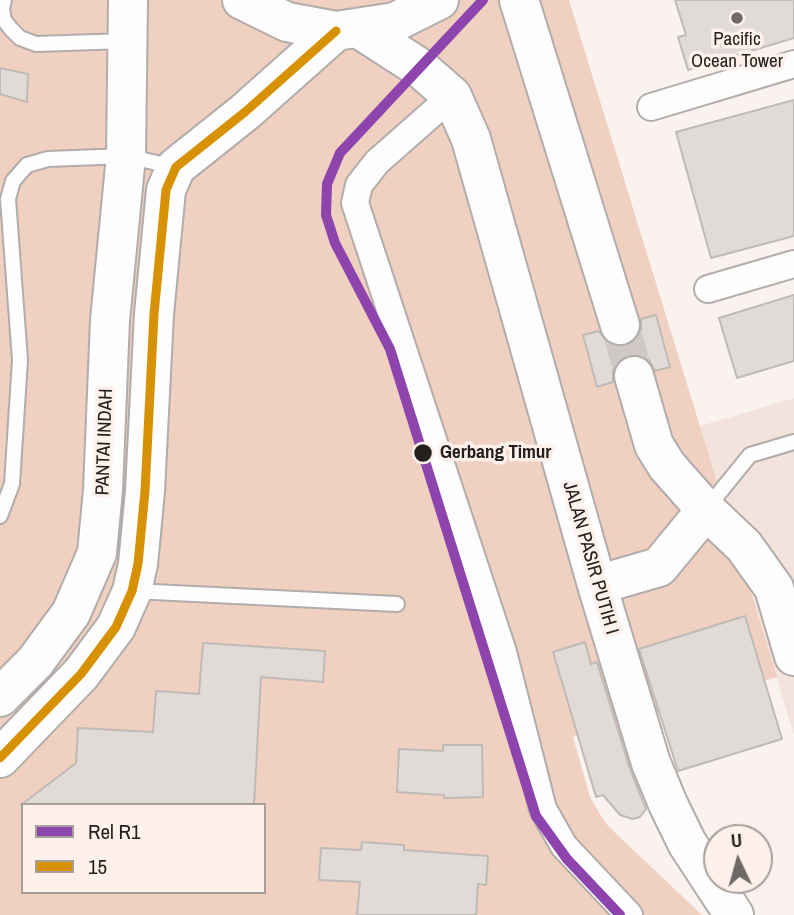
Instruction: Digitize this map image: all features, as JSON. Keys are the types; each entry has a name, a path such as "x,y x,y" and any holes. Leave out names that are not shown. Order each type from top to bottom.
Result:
{"street":[{"name":"PANTAI INDAH","path":"0,697 35,662 71,613 97,553 103,490 110,320 127,156 128,0"},
{"path":"242,0 286,22 347,29 394,22 439,0"},
{"path":"519,0 620,325"},
{"path":"0,758 81,674 116,627 132,591 138,564 145,491 154,314 166,190 176,167 347,29"},
{"name":"JALAN PASIR PUTIH I","path":"347,29 420,68 452,96 471,139 597,585 651,763 687,843 734,915"},
{"path":"651,107 794,64"},
{"path":"452,96 377,162 359,185 355,203 503,652 543,809 564,846 629,915"},
{"path":"708,289 794,264"},
{"path":"634,376 654,445 667,466 706,510 744,546 775,588 794,656"},
{"path":"597,585 659,567 706,510"}],"lane":[{"path":"4,0 2,9 11,29 20,38 36,44 127,41"},
{"path":"0,516 12,484 20,360 8,199 13,181 27,165 48,159 127,156 176,167"},
{"path":"706,510 750,455 794,442"},
{"path":"132,591 397,604"}],"shaded area":[{"path":"0,0 569,0 777,677 573,737 590,797 608,826 702,915 0,915"},
{"path":"794,398 794,735 700,426"}],"building":[{"name":"Pacific Ocean Tower","path":"675,0 794,0 794,38 688,70 678,37 686,35"},
{"path":"0,68 28,74 27,102 0,94"},
{"path":"794,100 794,236 711,258 676,132"},
{"path":"794,295 794,361 737,378 719,318"},
{"path":"656,315 670,367 655,371 649,360 640,355 629,355 618,361 613,371 613,382 597,387 583,335 599,331 606,341 615,346 626,346 636,339 641,330 641,319"},
{"path":"745,616 782,739 678,771 639,649"},
{"path":"585,642 591,664 597,662 630,769 646,809 640,817 633,819 620,815 603,795 596,797 553,652"},
{"path":"203,643 325,651 323,682 261,677 254,803 24,803 76,763 78,728 153,732 156,691 199,694"},
{"path":"443,745 482,745 483,797 444,798 444,795 397,792 399,749 443,751"},
{"path":"362,842 404,845 404,850 488,856 486,885 478,884 476,915 357,915 360,882 319,880 321,848 361,850"}],"tunnel":[{"path":"620,325 634,376"}],"rail line":[{"name":"R1","path":"483,0 340,153 327,184 326,215 335,243 390,349 536,816 567,859 620,915"}],"transit line":[{"name":"15","path":"0,758 81,674 116,627 132,591 138,564 145,491 154,314 166,190 176,167 245,112 336,31"}],"place":[{"name":"Pacific Ocean Tower","path":"737,18"},
{"name":"Gerbang Timur","path":"423,453"}]}
